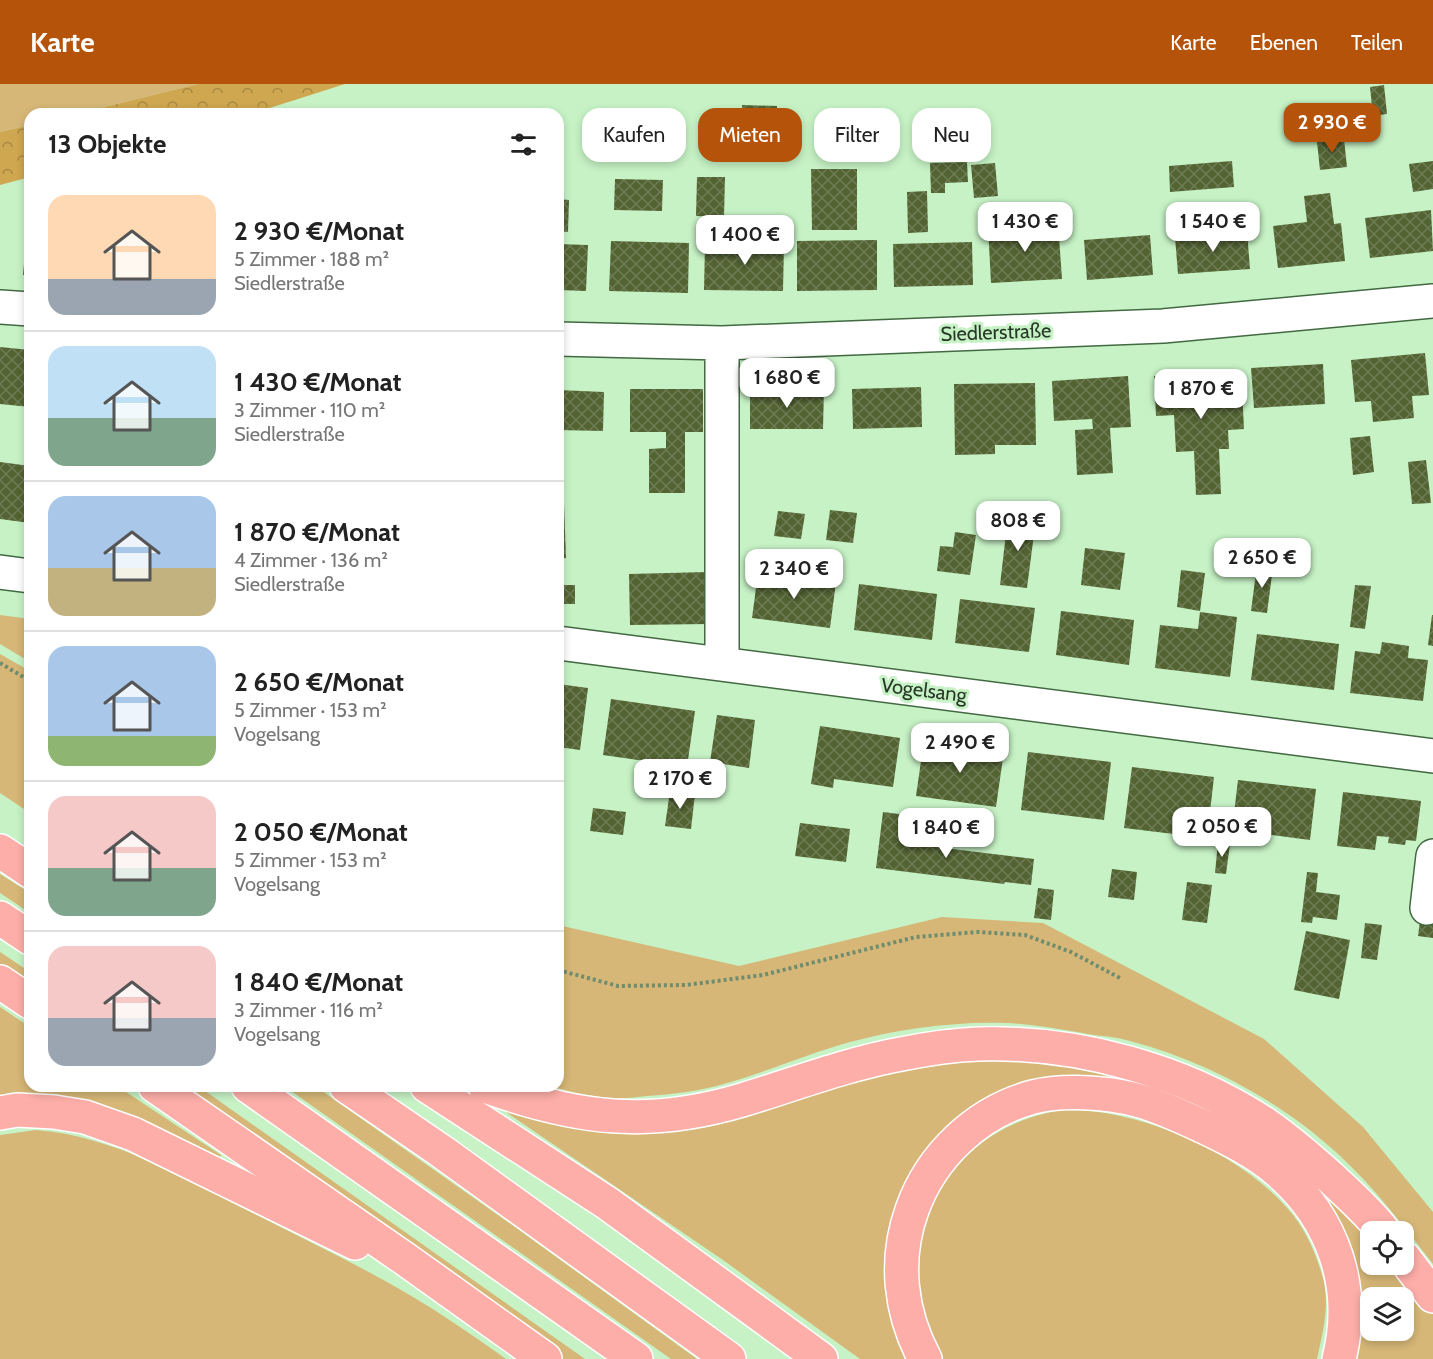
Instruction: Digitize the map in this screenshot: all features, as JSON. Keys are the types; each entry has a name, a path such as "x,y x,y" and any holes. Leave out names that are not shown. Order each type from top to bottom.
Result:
{"highway":[{"path":"0,842 24,851"},
{"path":"0,851 24,867"},
{"path":"0,918 24,934"},
{"path":"0,982 24,998"},
{"path":"502,1092 579,1113 627,1117 681,1114 740,1100 861,1063 902,1054 978,1044 1048,1046 1102,1057 1161,1073 1215,1096 1264,1124 1302,1152 1376,1221"},
{"path":"164,1092 545,1359"},
{"path":"257,1092 636,1359"},
{"path":"355,1092 441,1151 729,1359"},
{"path":"436,1092 607,1203 821,1359"},
{"path":"925,1359 908,1319 902,1288 901,1254 907,1223 918,1193 936,1163 962,1136 994,1113 1034,1097 1083,1092 1126,1097 1182,1117 1236,1142 1278,1171 1307,1200 1329,1235 1341,1272 1346,1306 1344,1336 1339,1359"},
{"path":"0,1113 16,1110 54,1112 85,1117 133,1134 223,1177 346,1241 405,1259"},
{"path":"1414,1271 1433,1296"}],"street":[{"name":"Siedlerstraße","path":"564,339 722,343 1163,326 1433,302"},
{"path":"0,307 24,309"},
{"path":"722,343 722,664"},
{"path":"0,572 24,575"},
{"name":"Vogelsang","path":"564,645 1433,756"},
{"path":"1427,908 1433,855"}],"path":[{"path":"0,663 24,677"},
{"path":"564,972 618,986 687,985 763,975 916,937 978,932 1025,935 1071,952 1120,978"}],"shaded area":[{"path":"0,84 198,84 100,108 24,108 24,126 0,132"},
{"path":"0,615 24,618 24,658 0,644"},
{"path":"0,654 24,668 24,809 0,793"},
{"path":"0,874 24,889 24,909 0,893"},
{"path":"942,917 1043,923 1264,1039 1363,1127 1433,1212 1433,1264 1414,1239 1414,1221 1400,1221 1337,1153 1289,1115 1264,1098 1209,1069 1151,1047 1117,1038 1016,1024 947,1025 888,1033 850,1042 748,1077 686,1092 617,1098 564,1090 564,926 739,966"},
{"path":"0,952 24,968 24,985 0,969"},
{"path":"0,1007 24,1023 24,1092 126,1092 221,1155 219,1160 0,1104"},
{"path":"1038,1058 1135,1077 1259,1133 1360,1226 1360,1275 1402,1275 1412,1287 1360,1287 1360,1341 1414,1341 1414,1290 1433,1313 1433,1359 1351,1359 1294,1169 1067,1080 913,1173 912,1359 860,1359 723,1260 497,1106 567,1123 897,1061"},
{"path":"182,1092 207,1092 585,1359 562,1359"},
{"path":"293,1092 324,1092 697,1359 671,1359"},
{"path":"1064,1110 1093,1111 1154,1125 1215,1152 1243,1169 1267,1188 1300,1224 1323,1278 1326,1308 1317,1359 943,1359 924,1310 919,1280 920,1248 927,1218 940,1190 957,1166 979,1145 1004,1129 1033,1117"},
{"path":"36,1130 93,1140 173,1172 389,1283 446,1317 506,1359 0,1359 0,1135"}],"green space":[{"path":"198,84 345,84 270,108 100,108"},
{"path":"24,126 24,179 0,185 0,132"}],"building":[{"path":"1384,85 1387,114 1373,116 1370,87"},
{"path":"742,105 777,106 777,108 742,108"},
{"path":"1344,139 1347,167 1320,170 1317,142"},
{"path":"1232,161 1234,187 1170,192 1169,166"},
{"path":"1433,161 1433,189 1413,192 1409,164"},
{"path":"967,162 968,182 945,183 945,193 931,193 930,163"},
{"path":"995,163 998,196 974,198 971,165"},
{"path":"811,169 857,169 857,230 812,230"},
{"path":"697,177 725,177 724,217 696,216"},
{"path":"615,179 663,180 662,211 614,210"},
{"path":"927,191 928,232 908,233 907,192"},
{"path":"1330,193 1334,224 1341,223 1345,261 1278,268 1273,226 1307,222 1304,196"},
{"path":"564,200 569,200 568,232 564,232"},
{"path":"1431,210 1433,251 1370,258 1365,218"},
{"path":"1058,222 1062,279 991,283 988,226"},
{"path":"1247,231 1250,269 1178,274 1175,237"},
{"path":"744,232 768,233 768,246 784,246 783,291 704,290 705,245 744,246"},
{"path":"1150,235 1153,275 1087,280 1084,240"},
{"path":"877,240 877,290 797,291 797,241"},
{"path":"611,241 689,243 688,293 609,291"},
{"path":"972,242 973,285 894,287 893,244"},
{"path":"564,244 588,245 586,291 564,290"},
{"path":"0,347 24,349 24,406 0,404"},
{"path":"1425,353 1429,395 1412,396 1414,418 1373,422 1371,401 1355,402 1351,360"},
{"path":"1323,364 1325,404 1254,408 1251,368"},
{"path":"1226,372 1226,390 1242,389 1244,429 1228,430 1229,449 1219,449 1221,494 1196,495 1194,451 1176,452 1174,415 1156,416 1154,376"},
{"path":"1128,376 1131,427 1110,428 1113,473 1077,475 1075,430 1093,429 1092,419 1054,421 1052,381"},
{"path":"1035,383 1036,445 995,445 995,454 955,455 954,384"},
{"path":"921,387 922,427 853,429 852,389"},
{"path":"630,389 703,389 703,432 685,432 685,493 649,493 649,449 666,448 666,432 630,432"},
{"path":"750,389 824,389 823,429 750,429"},
{"path":"564,390 604,392 603,431 564,430"},
{"path":"1370,436 1374,472 1353,475 1350,438"},
{"path":"1426,460 1431,503 1412,504 1408,462"},
{"path":"0,462 24,465 24,522 0,519"},
{"path":"564,504 566,558 564,558"},
{"path":"830,510 857,513 853,543 826,540"},
{"path":"778,511 805,514 801,539 774,536"},
{"path":"1008,516 1036,519 1027,588 1000,585"},
{"path":"955,532 976,535 970,575 937,571 940,546 953,547"},
{"path":"1085,548 1125,553 1120,590 1081,585"},
{"path":"1257,565 1273,567 1267,613 1251,611"},
{"path":"1181,570 1205,573 1200,611 1177,607"},
{"path":"707,572 708,624 630,625 629,574"},
{"path":"758,573 836,582 830,628 752,618"},
{"path":"859,584 937,594 932,640 854,630"},
{"path":"564,585 575,585 575,604 564,604"},
{"path":"1355,585 1371,586 1365,629 1350,627"},
{"path":"960,599 1035,608 1029,652 955,643"},
{"path":"1061,611 1134,620 1129,665 1056,655"},
{"path":"1200,612 1237,617 1230,677 1155,668 1160,625 1198,629"},
{"path":"1433,615 1433,646 1428,645"},
{"path":"1257,634 1339,644 1334,690 1251,680"},
{"path":"1382,642 1409,646 1408,658 1428,660 1423,701 1350,693 1355,651 1380,654"},
{"path":"564,685 588,688 580,750 564,748"},
{"path":"611,699 695,711 687,767 603,755"},
{"path":"717,715 755,720 749,768 710,762"},
{"path":"820,726 900,738 893,787 834,779 833,788 811,784"},
{"path":"924,740 1004,751 996,807 916,796"},
{"path":"1028,752 1111,762 1104,820 1021,810"},
{"path":"1132,767 1214,777 1207,838 1124,828"},
{"path":"1238,780 1316,789 1310,840 1232,830"},
{"path":"670,791 695,794 691,829 665,826"},
{"path":"1343,792 1421,801 1416,841 1406,840 1405,845 1388,843 1389,837 1377,836 1375,850 1337,846"},
{"path":"593,808 626,812 623,835 590,831"},
{"path":"883,812 907,815 903,843 1034,859 1031,885 1005,882 1004,884 876,868"},
{"path":"800,823 850,829 846,862 795,856"},
{"path":"1218,842 1230,844 1226,874 1215,873"},
{"path":"1112,869 1137,872 1134,900 1108,897"},
{"path":"1307,872 1318,873 1316,892 1340,895 1337,920 1313,917 1312,923 1301,922"},
{"path":"1187,882 1212,885 1207,923 1182,920"},
{"path":"1038,888 1054,890 1051,920 1034,918"},
{"path":"1421,913 1433,915 1433,938 1418,936"},
{"path":"1365,923 1382,925 1377,960 1361,958"},
{"path":"1306,931 1350,940 1339,999 1294,990"}]}
